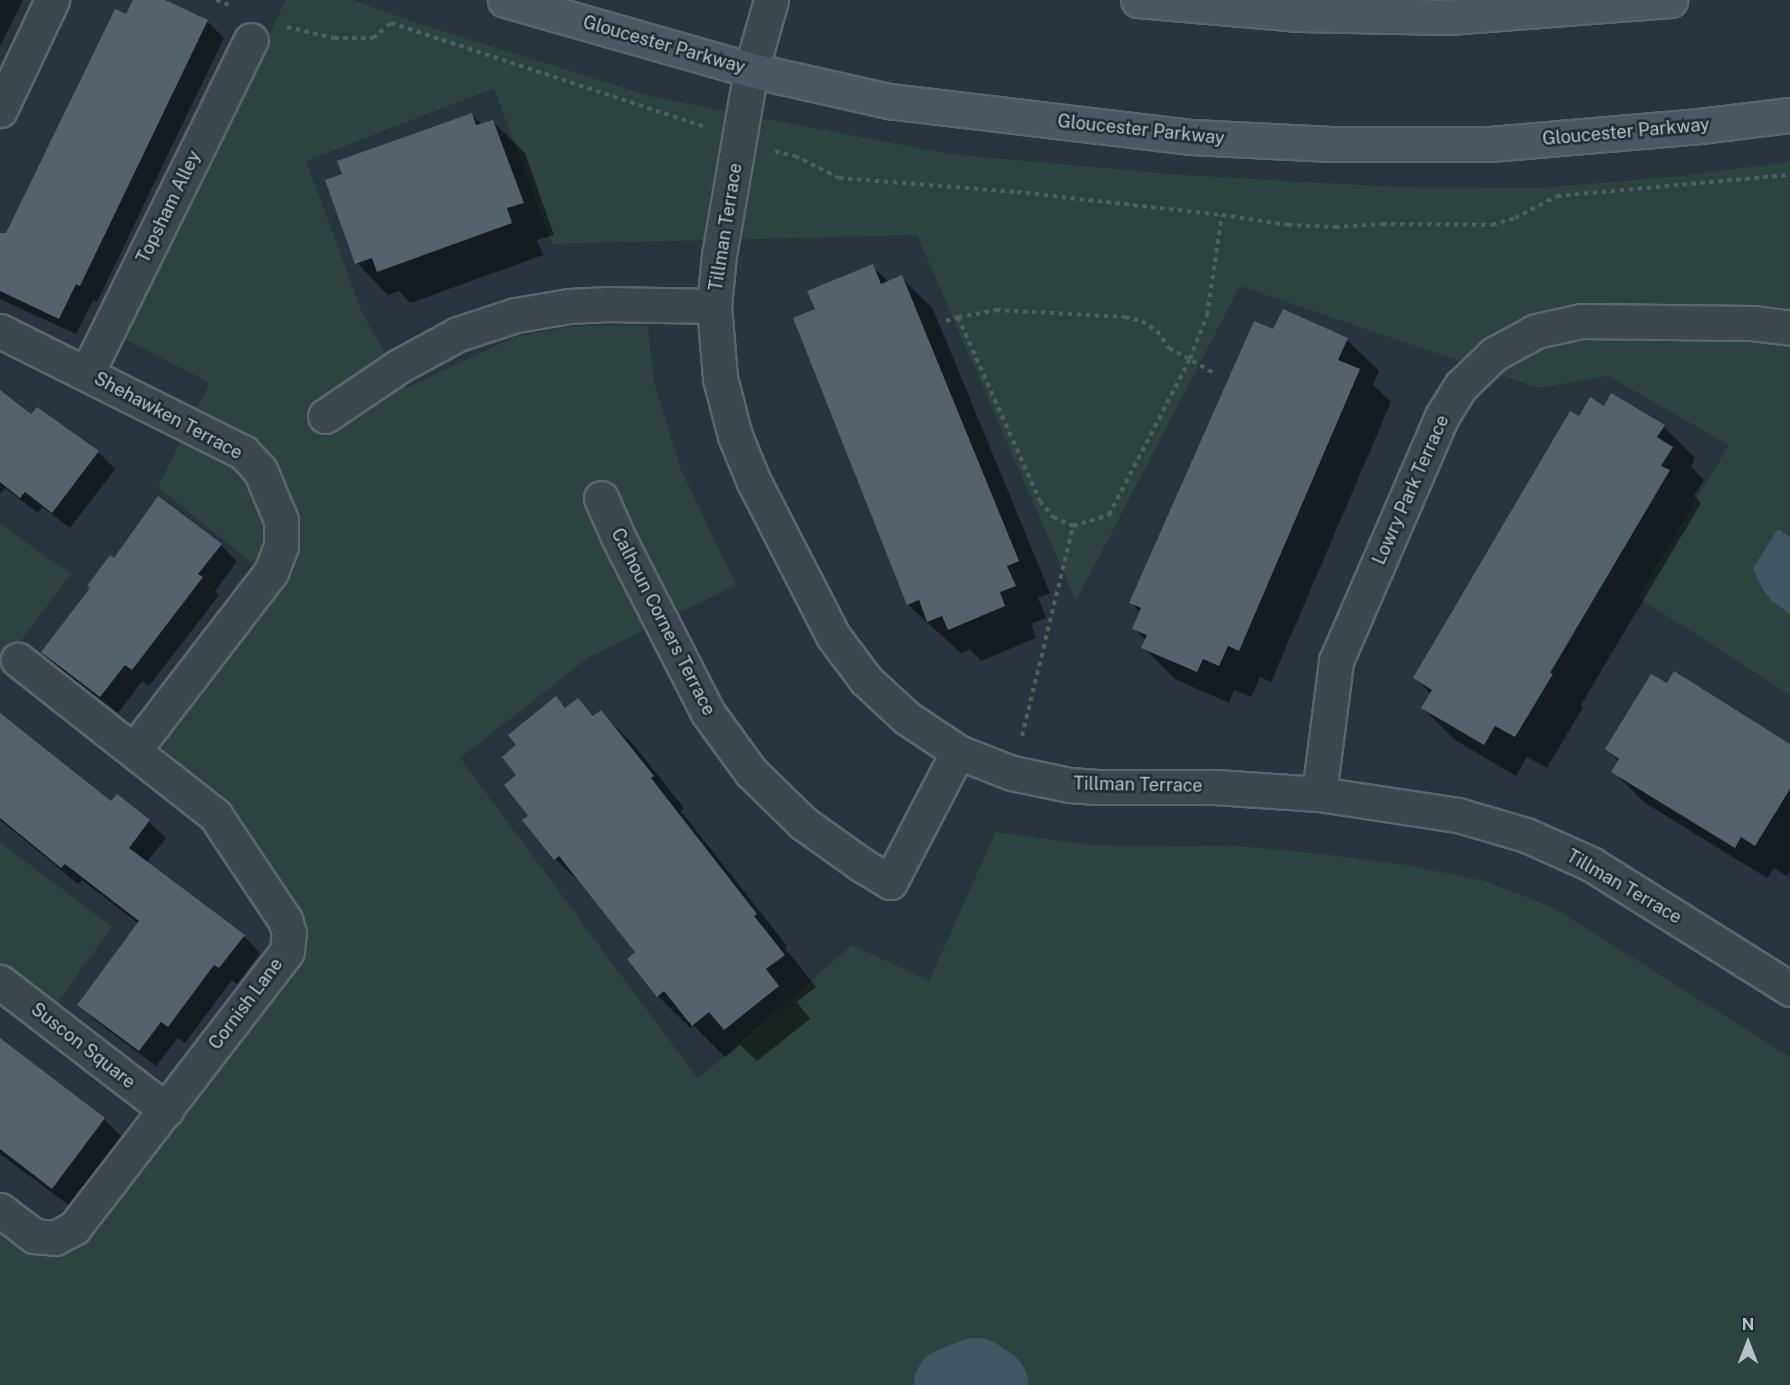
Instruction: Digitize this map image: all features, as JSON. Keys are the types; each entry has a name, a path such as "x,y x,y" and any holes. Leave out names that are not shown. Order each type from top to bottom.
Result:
{"main road":[{"name":"Gloucester Parkway","path":"505,0 752,70 888,101 1192,137 1331,144 1490,144 1700,126 1790,115"},
{"path":"1138,0 1299,14 1449,17 1670,0"}],"street":[{"path":"0,110 52,0"},
{"name":"Tillman Terrace","path":"771,0 752,70 719,255 714,306 720,378 735,436 754,482 833,636 866,680 907,718 958,752 1012,773 1089,786 1215,787 1319,794 1458,815 1526,835 1591,864 1790,989"},
{"name":"Topsham Alley","path":"87,374 251,40"},
{"path":"325,416 399,366 458,334 516,315 569,306 609,304 714,306"},
{"name":"Lowry Park Terrace","path":"1319,794 1336,661 1442,416 1461,386 1494,354 1536,331 1581,321 1752,323 1790,328"},
{"name":"Shehawken Terrace","path":"0,331 243,452 260,470 281,520 281,546 271,572 134,750"},
{"name":"Calhoun Corners Terrace","path":"601,498 619,539 708,713 752,772 803,823 845,853 890,882 958,752"},
{"name":"Cornish Lane","path":"0,1210 34,1236 55,1238 74,1228 287,951 289,933 285,920 216,815 18,660"},
{"name":"Suscon Square","path":"0,982 166,1110"}],"path":[{"path":"958,316 1040,501 1053,517 1073,526 1109,515 1191,359 1208,315 1222,215"},
{"path":"946,321 958,316 996,310 1125,316 1142,321 1156,331 1169,348 1214,374"},
{"path":"1012,773 1073,526"}],"green space":[{"path":"286,0 352,0 417,23 653,97 949,154 1182,175 1397,187 1542,188 1679,176 1790,162 1790,695 1638,597 1729,445 1608,376 1539,388 1240,286 1076,601 917,235 552,244 494,88 306,161 363,315 406,388 515,337 576,326 648,326 654,382 681,470 736,585 589,657 460,758 698,1079 852,945 929,981 996,832 1090,845 1236,846 1314,853 1400,864 1485,881 1554,908 1790,1057 1790,1385 0,1385 0,1230 37,1256 76,1248 298,957 307,935 257,850 219,799 156,742 281,586 158,487 210,383 123,338"},
{"path":"0,524 71,574 0,668"},
{"path":"0,842 112,927 54,1007 0,965"}],"water":[{"path":"1778,529 1790,537 1790,614 1772,601 1762,588 1753,568"}],"building":[{"path":"133,0 165,0 208,20 80,286 76,284 59,319 0,291 0,233 6,233 115,9 126,14"},
{"path":"472,113 476,125 493,120 524,203 507,208 512,223 377,272 372,258 355,264 325,180 342,174 337,161"},
{"path":"873,264 881,284 902,275 1019,561 1007,566 1016,586 1000,592 1005,606 948,630 942,616 927,622 919,600 907,605 793,318 815,309 807,291"},
{"path":"1283,309 1348,338 1338,360 1360,369 1239,651 1228,646 1219,666 1203,659 1197,672 1141,648 1147,635 1132,629 1141,608 1129,603 1254,321 1273,329"},
{"path":"0,390 31,414 37,407 99,451 52,513 25,492 20,498 0,482"},
{"path":"1611,393 1665,425 1657,437 1673,447 1661,466 1670,470 1550,673 1553,674 1515,737 1495,726 1484,745 1421,708 1432,690 1413,678 1570,411 1579,416 1590,397 1604,406"},
{"path":"158,496 222,544 198,574 203,577 132,670 125,665 100,697 41,652 90,588 87,586 110,555 114,558"},
{"path":"1674,671 1790,744 1790,789 1755,846 1741,837 1735,848 1611,772 1619,759 1605,749 1651,674 1667,683"},
{"path":"556,696 565,708 578,698 593,716 601,710 654,776 651,778 757,914 754,916 785,955 766,969 779,986 724,1030 709,1012 692,1026 664,991 657,997 627,959 635,952 559,856 554,860 522,820 528,816 504,785 516,775 502,757 516,745 508,735"},
{"path":"0,713 111,801 117,794 150,820 129,848 245,935 219,968 214,965 168,1027 161,1022 139,1051 77,1005 139,921 65,864 61,868 0,818"},
{"path":"0,1038 105,1118 52,1189 0,1149"}],"waterway":[{"path":"952,1385 976,1376 990,1385"}]}
